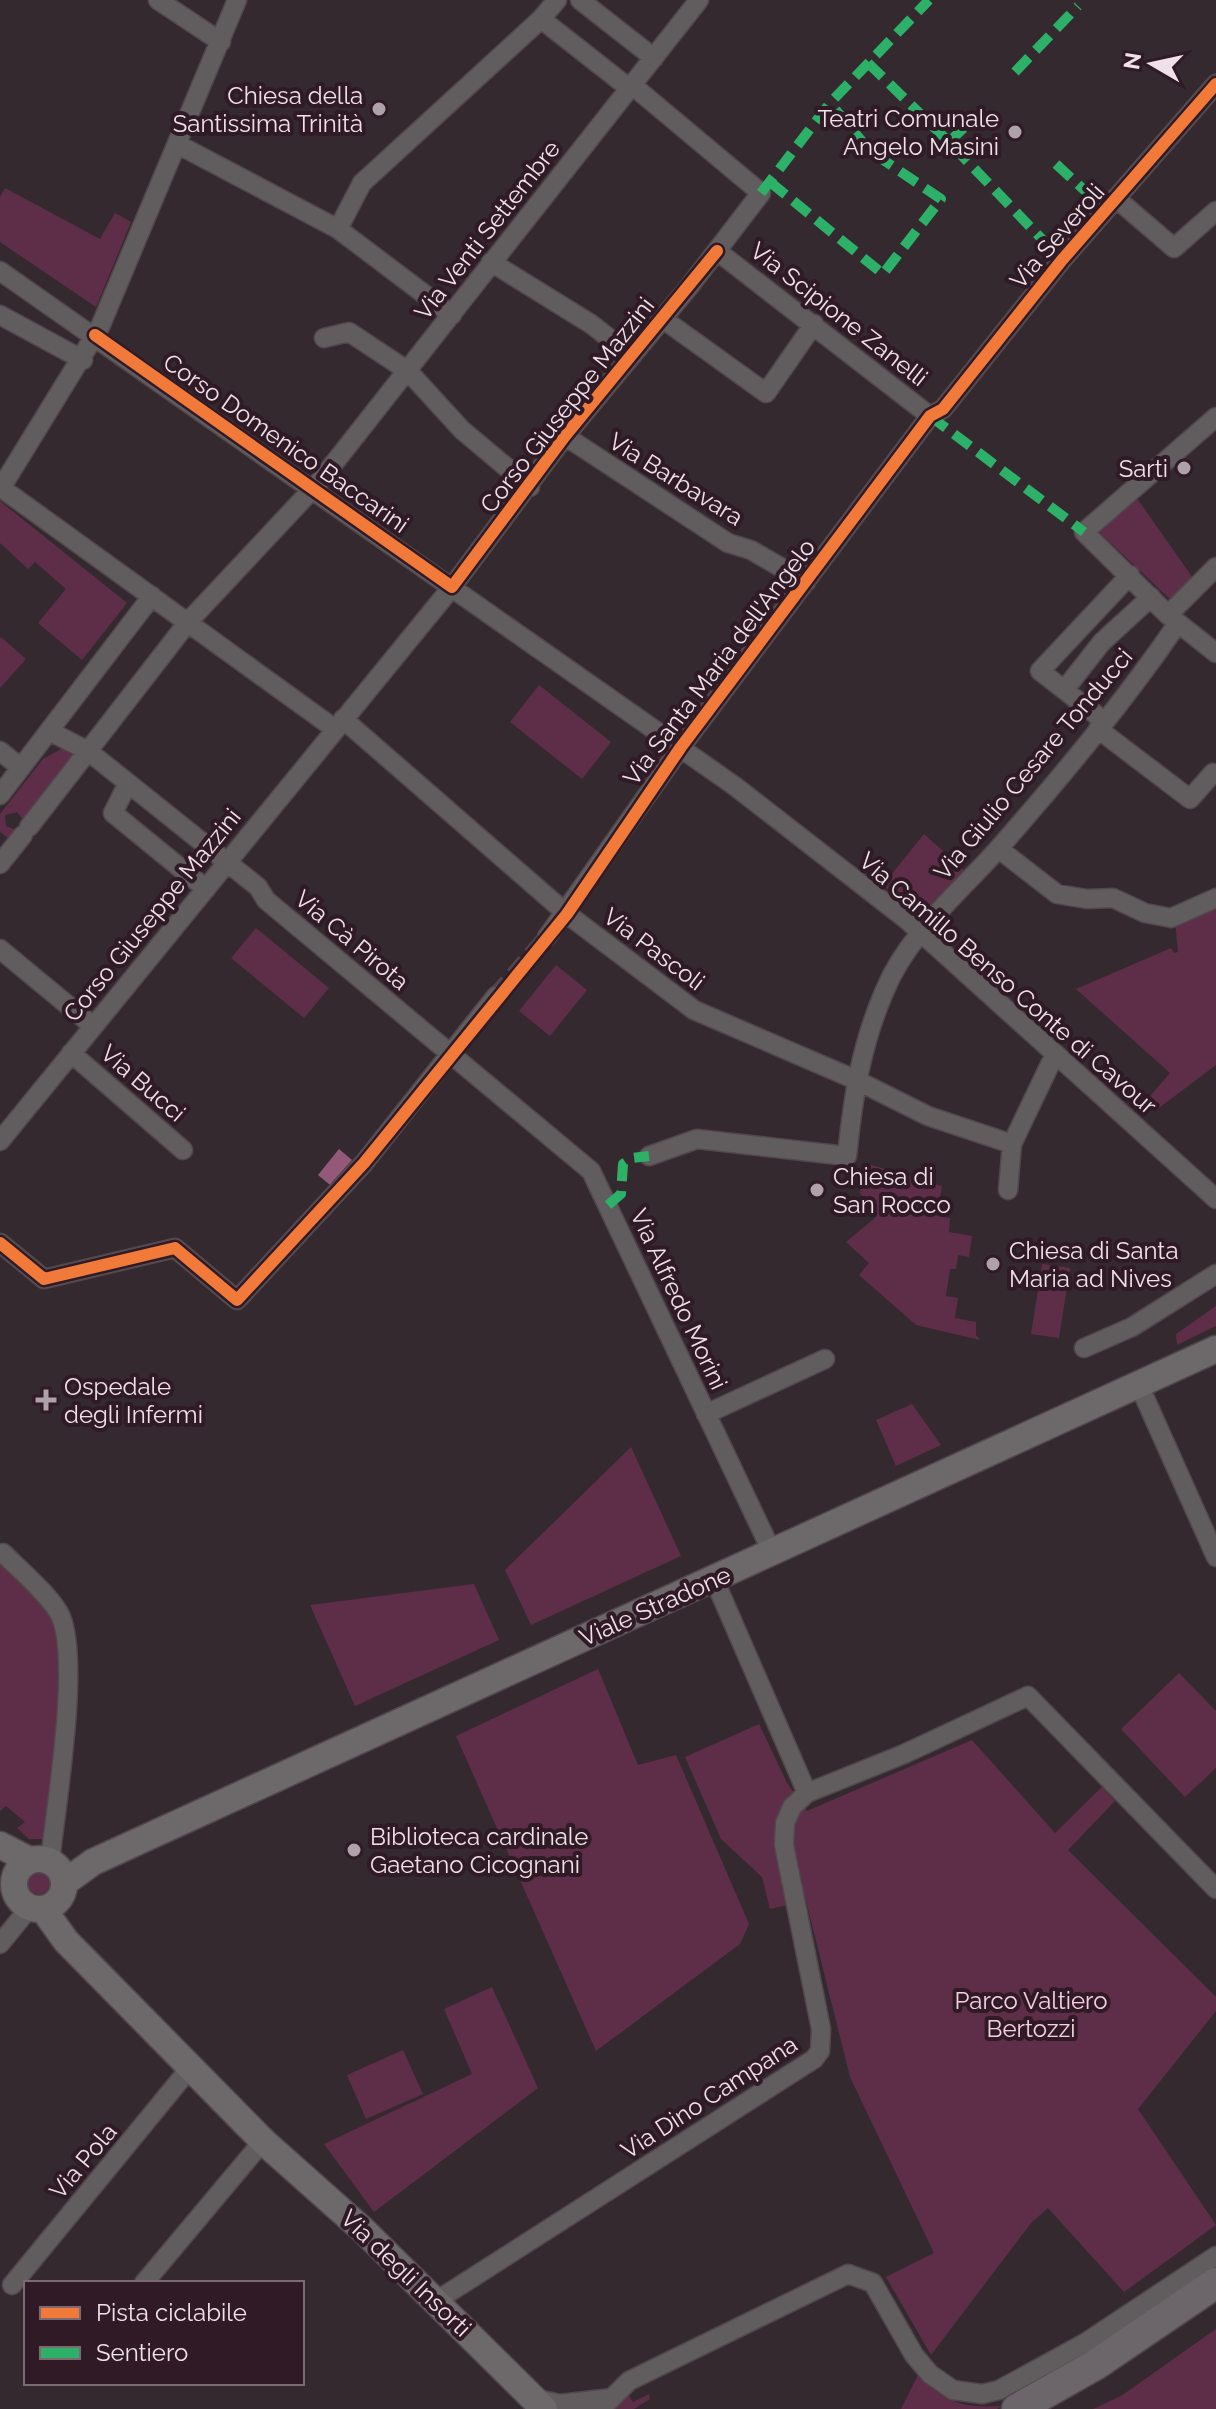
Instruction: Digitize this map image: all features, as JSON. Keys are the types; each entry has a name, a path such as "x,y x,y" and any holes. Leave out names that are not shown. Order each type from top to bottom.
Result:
{"main road":[{"path":"1017,2409 1095,2365 1216,2283"},
{"path":"1053,2409 1216,2307"}],"street":[{"path":"158,0 221,42"},
{"path":"1,487 83,360 237,0"},
{"path":"338,229 362,183 541,19 557,0"},
{"path":"580,0 654,58"},
{"name":"Via Venti Settembre","path":"0,864 188,622 313,489 699,0"},
{"path":"541,19 630,87"},
{"name":"Via Severoli","path":"930,416 943,409 1062,260 1118,200 1216,84"},
{"name":"Corso Giuseppe Mazzini","path":"0,1141 452,587 530,487 565,436 663,319 761,193 630,87"},
{"path":"177,144 338,229 452,315"},
{"path":"1118,200 1174,248 1216,211"},
{"name":"Via Scipione Zanelli","path":"717,251 930,416"},
{"path":"491,262 591,324 632,356"},
{"name":"Corso Domenico Baccarini","path":"0,271 452,587"},
{"path":"0,315 83,360"},
{"path":"663,319 766,393 814,324"},
{"path":"324,338 349,332 408,371 462,430 530,487"},
{"name":"Via Santa Maria dell'Angelo","path":"547,937 567,914 681,747 930,416"},
{"path":"1216,417 1084,532 1173,619 1216,653"},
{"name":"Via Barbavara","path":"565,436 728,543 751,550 806,582"},
{"name":"Via Pascoli","path":"1,487 188,622 339,724 567,914 694,1010 854,1079 928,1116 1012,1144"},
{"name":"Via Giulio Cesare Tonducci","path":"649,1156 697,1139 847,1156 854,1079 885,988 921,933 999,849 1134,687 1173,619 1216,567"},
{"path":"1130,575 1040,671 1190,799 1215,771"},
{"name":"Via Camillo Benso Conte di Cavour","path":"452,587 681,747 866,889 921,933 1213,1192"},
{"path":"0,795 152,596"},
{"path":"1070,694 1102,642 1151,597"},
{"name":"Via Cà Pirota","path":"51,732 88,751 128,783 591,1171 608,1205"},
{"path":"0,751 21,768"},
{"path":"128,783 113,813 206,889"},
{"path":"999,849 1057,894 1087,899 1113,898 1145,913 1171,918 1216,898"},
{"path":"0,949 93,1026"},
{"path":"0,1243 44,1279 175,1248 237,1300 364,1163 496,996"},
{"name":"Via Bucci","path":"71,1053 183,1150"},
{"path":"1008,1190 1012,1144 1055,1054"},
{"name":"Via Alfredo Morini","path":"608,1205 772,1552"},
{"path":"1084,1348 1132,1327 1216,1274"},
{"name":"Viale Stradone","path":"38,1880 93,1862 1216,1349"},
{"name":"Via Alfredo Morini","path":"706,1414 825,1359"},
{"path":"1139,1385 1215,1550"},
{"path":"0,1944 38,1880 62,1770 67,1650 60,1615 3,1553"},
{"path":"714,1579 807,1793 904,1754 1028,1696 1216,1889"},
{"name":"Via Dino Campana","path":"436,2301 814,2059 820,2051 821,2029 784,1845 785,1823 792,1807 807,1793"},
{"path":"0,1845 38,1880"},
{"name":"Via degli Insorti","path":"38,1880 66,1941 263,2141 436,2301 538,2403"},
{"name":"Via Pola","path":"12,2285 190,2068"},
{"path":"146,2281 263,2141"},
{"path":"538,2403 607,2403 629,2381 848,2274 873,2283 914,2355 930,2374 953,2390 990,2393 1085,2343 1216,2256"}],"green space":[{"path":"5,188 100,239 115,213 131,222 96,307 0,242 0,197"},
{"path":"1136,497 1193,578 1171,600 1099,532"},
{"path":"0,501 127,603 82,660 38,623 66,589 35,562 28,569 0,543"},
{"path":"0,638 26,659 0,688"},
{"path":"539,685 611,742 582,779 510,722"},
{"path":"63,748 80,753 26,824 17,812 5,815 6,826 20,832 12,841 0,832 0,814 43,759"},
{"path":"924,834 965,871 926,914 915,913 883,885"},
{"path":"1216,907 1216,1065 1155,1111 1145,1102 1170,1073 1076,989 1171,948 1174,953 1178,952 1175,921"},
{"path":"256,928 329,988 304,1018 231,958"},
{"path":"556,965 587,990 550,1036 519,1011"},
{"path":"865,1163 942,1186 937,1216 950,1218 949,1232 972,1236 969,1257 958,1255 956,1269 950,1269 946,1296 958,1298 955,1318 976,1322 976,1335 980,1340 916,1325 859,1275 869,1263 846,1242 877,1216 860,1193"},
{"path":"1042,1264 1070,1268 1059,1338 1031,1334"},
{"path":"1216,1306 1216,1326 1177,1345 1176,1334"},
{"path":"912,1404 941,1445 896,1466 876,1420"},
{"path":"631,1447 681,1556 531,1625 505,1570"},
{"path":"0,1557 50,1609 59,1633 59,1724 46,1839 29,1839 17,1828 25,1822 6,1806 0,1811"},
{"path":"474,1584 499,1640 355,1706 310,1605"},
{"path":"598,1669 638,1765 676,1755 749,1924 740,1944 596,2051 456,1736"},
{"path":"1179,1673 1216,1711 1216,1768 1185,1797 1121,1729"},
{"name":"Parco Valtiero Bertozzi","path":"759,1724 787,1783 807,1811 972,1740 1055,1833 1102,1787 1115,1801 1068,1850 1216,1997 1216,2011 1138,2109 1216,2225 1124,2292 1048,2208 1031,2223 931,2355 886,2277 934,2253 850,2077 806,1901 770,1909 762,1877 721,1839 685,1757"},
{"path":"39,1872 47,1875 50,1883 47,1891 39,1894 31,1891 28,1883 31,1875"},
{"path":"492,1987 538,2088 374,2212 324,2144 472,2074 444,2009"},
{"path":"403,2050 423,2094 366,2119 347,2075"},
{"path":"1216,2329 1216,2409 1093,2409 1121,2396"},
{"path":"920,2371 938,2391 955,2402 1002,2406 997,2409 901,2409"},
{"path":"628,2394 633,2402 649,2394 650,2399 634,2409 615,2409"}],"shaded area":[{"path":"339,1149 352,1160 330,1185 318,1175"}],"tunnel":[{"path":"496,996 547,937"}],"marked path":[{"path":"761,193 830,103 929,0"},
{"path":"1015,72 1078,6"},
{"path":"868,63 1062,260"},
{"path":"770,182 883,274 941,199 870,151 830,103"},
{"path":"949,142 970,122"},
{"path":"1056,164 1107,211"},
{"path":"930,416 1084,532"},
{"path":"608,1205 621,1194 623,1164 632,1158 649,1156"}],"cycle path":[{"path":"0,1243 44,1279 175,1248 237,1300 364,1163 567,914 681,747 930,416 943,409 1062,260 1216,84"},
{"path":"95,335 452,587 565,436 717,251"}],"place":[{"name":"Chiesa della Santissima Trinità","path":"379,109"},
{"name":"Teatri Comunale Angelo Masini","path":"1015,132"},
{"name":"Sarti","path":"1184,468"},
{"name":"Chiesa di San Rocco","path":"817,1190"},
{"name":"Chiesa di Santa Maria ad Nives","path":"993,1264"},
{"name":"Ospedale degli Infermi","path":"46,1400"},
{"name":"Biblioteca cardinale Gaetano Cicognani","path":"354,1850"}]}
